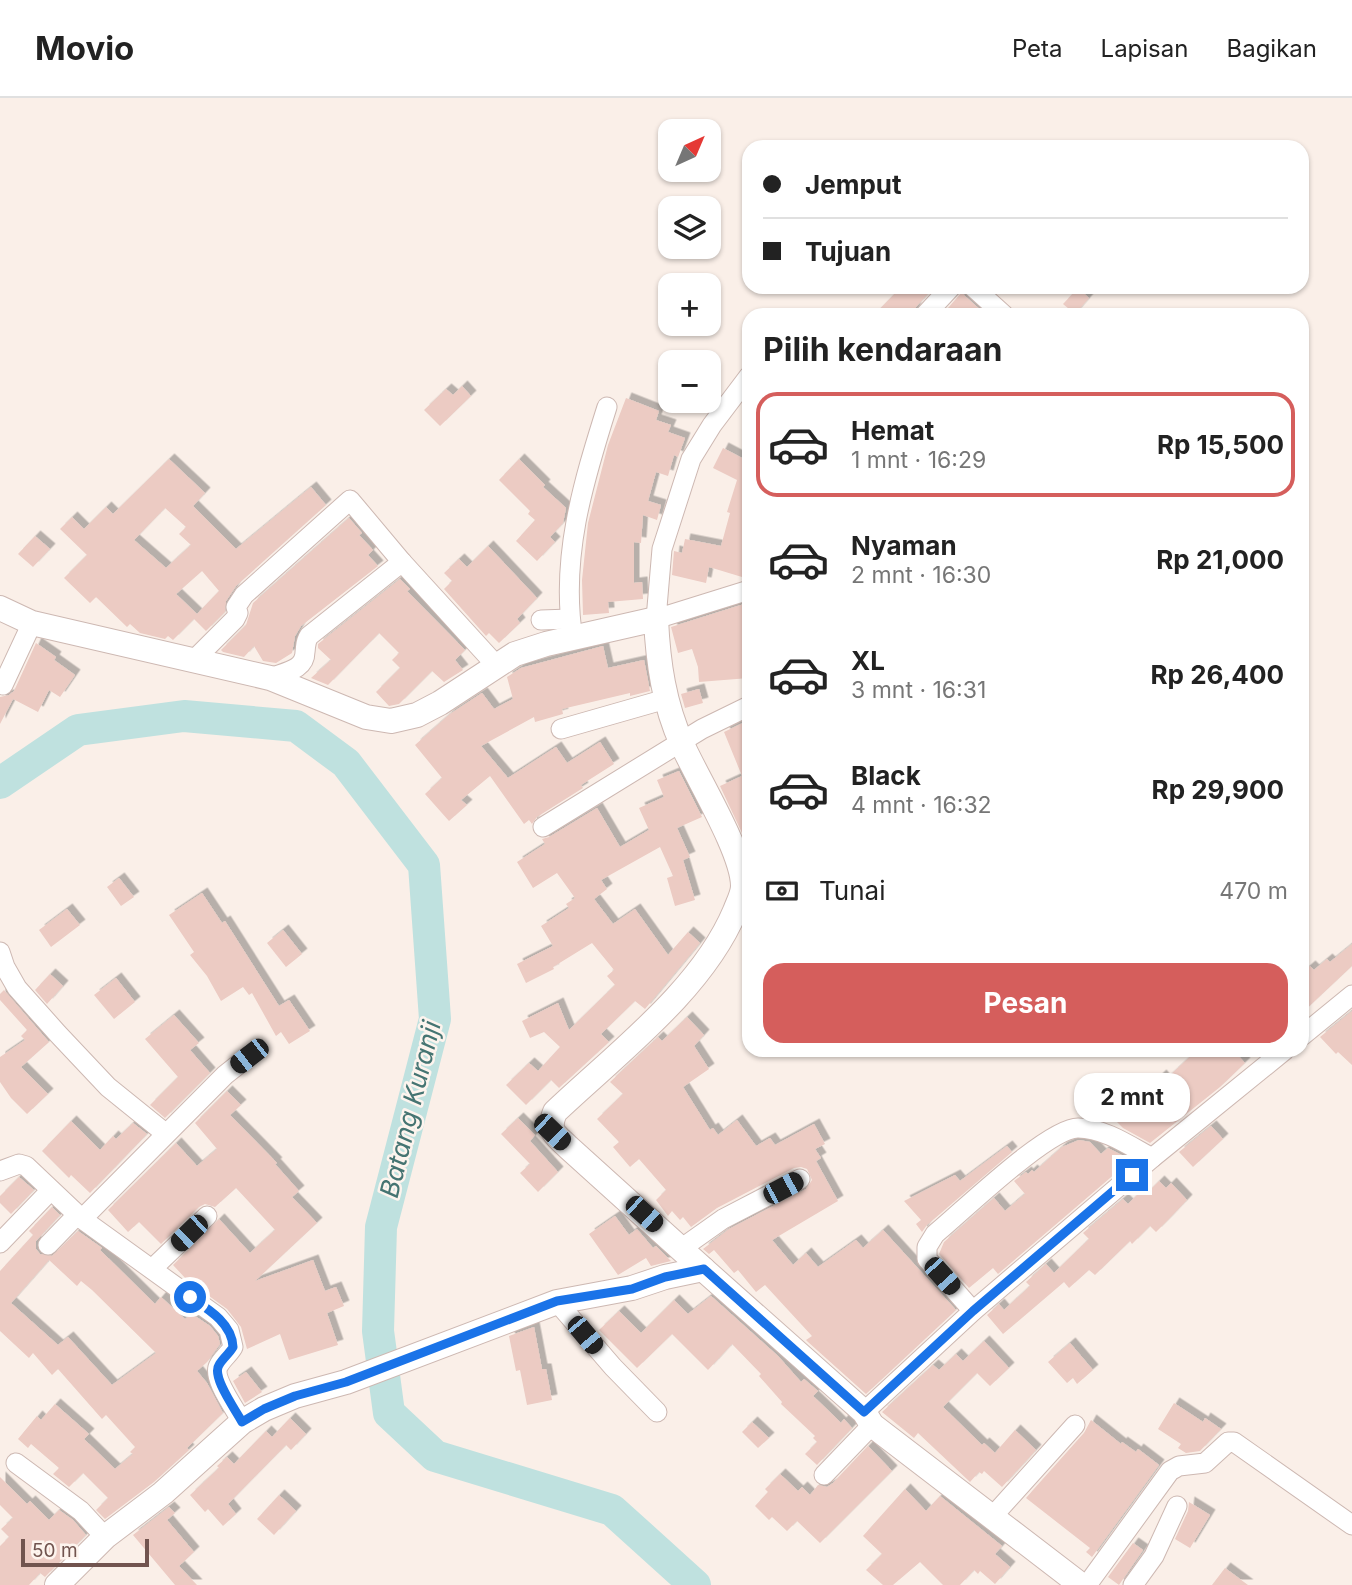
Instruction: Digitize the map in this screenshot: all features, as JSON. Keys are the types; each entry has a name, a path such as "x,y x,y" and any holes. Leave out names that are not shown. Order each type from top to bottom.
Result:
{"street":[{"path":"932,308 944,294"},
{"path":"982,294 996,308"},
{"path":"742,385 691,459 662,549 656,620 661,678 666,699 681,742 726,835 742,881"},
{"path":"571,629 568,578 583,482 607,407"},
{"path":"192,660 235,619 239,613 236,607 244,595 350,500 402,562 495,664"},
{"path":"271,678 301,666 309,636 402,562"},
{"path":"0,608 32,623 271,678 366,717 391,721 417,715 440,703 495,664 571,629 656,620 742,588"},
{"path":"541,620 571,629"},
{"path":"4,685 32,623"},
{"path":"561,729 666,699"},
{"path":"543,827 681,742 742,709"},
{"path":"742,890 731,919 715,947 681,994 555,1112 550,1124 552,1132 868,1418 1081,1585"},
{"path":"0,952 17,989 58,1034 108,1087 165,1133"},
{"path":"1309,1030 1352,995"},
{"path":"48,1245 225,1075 249,1056"},
{"path":"824,1475 868,1418 973,1311 1152,1158 1276,1057"},
{"path":"973,1311 927,1259 926,1251 930,1241 946,1226 1038,1147 1062,1132 1074,1128 1091,1129 1152,1158"},
{"path":"0,1171 19,1164 26,1166 80,1217 211,1311 229,1330 233,1347 216,1372 242,1422"},
{"path":"682,1248 723,1219 800,1179"},
{"path":"0,1243 51,1191"},
{"path":"152,1269 207,1216"},
{"path":"57,1585 106,1537 163,1493 242,1422 264,1409 295,1396 346,1382 557,1301 632,1289 665,1277 704,1269"},
{"path":"557,1301 613,1367 657,1412"},
{"path":"992,1517 1075,1425"},
{"path":"1087,1585 1170,1471 1179,1466 1205,1463 1228,1442 1234,1442 1352,1525"},
{"path":"16,1463 81,1511 106,1537"},
{"path":"1133,1585 1154,1556 1177,1506"}],"building":[{"path":"894,294 928,294 916,308 881,308"},
{"path":"960,294 964,294 978,308 948,308"},
{"path":"1072,294 1085,294 1089,298 1080,308 1068,308 1063,304"},
{"path":"462,386 471,396 440,426 424,410 446,389 453,395"},
{"path":"626,398 658,411 656,420 671,425 668,432 685,438 678,457 674,455 668,476 656,472 648,501 661,505 657,520 643,515 641,543 634,542 634,583 642,582 643,599 608,602 609,613 583,615 582,580 588,523 608,445"},
{"path":"723,448 742,458 742,577 709,567 706,583 672,575 674,551 682,553 685,539 721,546 730,513 727,512 737,480 713,468"},
{"path":"169,459 205,493 193,506 236,549 311,487 326,505 236,586 226,601 225,612 206,631 194,619 173,640 168,636 165,639 140,633 130,624 127,627 96,597 90,603 64,578 87,555 60,529 72,517 84,529 106,507 113,514","holes":["165,508 186,527 179,534 191,545 166,568 134,540","202,571 219,591 197,614 176,594"]},
{"path":"519,459 566,508 563,523 550,537 555,542 537,561 516,541 535,520 528,514 530,511 499,480"},
{"path":"349,518 362,533 359,535 373,550 368,555 378,566 301,626 295,636 292,653 276,663 263,661 254,646 244,657 223,652 221,650 246,625 253,603"},
{"path":"35,536 50,549 33,567 18,554"},
{"path":"488,546 537,598 517,619 520,623 499,643 489,633 486,636 444,589 452,581 444,573 459,559 467,567"},
{"path":"400,579 410,589 407,591 465,650 455,660 463,670 444,682 432,671 399,704 389,706 376,692 400,668 392,660 399,653 379,633 328,685 311,678 331,660 318,648 318,644"},
{"path":"742,605 742,679 699,682 698,667 692,649 678,653 671,627"},
{"path":"36,643 75,675 60,697 49,690 38,712 13,699 0,724 0,697 14,691"},
{"path":"603,646 608,668 644,660 650,691 562,709 563,714 535,722 534,717 481,746 508,778 556,747 567,763 600,742 614,764 581,785 583,788 537,817 532,824 529,820 524,824 490,776 461,800 467,805 449,821 425,794 442,778 415,745 450,714 482,693 494,709 513,699 507,677 521,668"},
{"path":"699,689 703,703 685,708 681,694"},
{"path":"742,723 742,776 724,732"},
{"path":"679,771 702,817 677,828 690,857 683,860 695,900 675,906 667,878 673,876 660,847 601,880 607,889 594,899 613,924 635,909 668,955 688,932 700,943 645,1009 635,1001 601,1034 609,1042 559,1088 551,1080 526,1105 506,1085 529,1063 538,1071 560,1047 544,1032 530,1038 522,1021 558,1003 569,1030 615,985 607,976 614,970 592,943 553,967 554,969 526,983 517,964 553,946 541,926 569,908 566,904 575,898 557,873 533,888 517,862 545,844 542,839 597,808 620,847 649,830 639,808 664,797 657,780"},
{"path":"742,776 742,833 720,786"},
{"path":"119,878 134,897 121,906 107,887"},
{"path":"202,893 222,923 225,921 279,1006 289,1000 310,1031 289,1044 281,1032 276,1036 252,993 249,995 243,987 221,1001 207,976 190,955 194,952 169,915"},
{"path":"67,909 80,925 51,947 39,930"},
{"path":"283,930 302,954 286,967 267,943"},
{"path":"1352,944 1352,966 1309,1006 1309,967 1314,970 1327,959 1330,962"},
{"path":"50,974 63,986 47,1004 35,990"},
{"path":"116,978 135,1002 114,1019 94,995"},
{"path":"4,990 49,1042 21,1067 48,1094 27,1114 0,1082 0,1057 25,1040 21,1036 27,1030 0,1000 0,994"},
{"path":"1352,1011 1352,1065 1338,1052 1336,1054 1320,1037"},
{"path":"174,1015 199,1043 190,1050 210,1073 165,1118 150,1105 178,1077 145,1039"},
{"path":"687,1017 704,1035 694,1046 709,1069 683,1087 710,1130 713,1128 718,1135 737,1120 756,1146 770,1138 775,1145 814,1124 825,1144 815,1149 821,1158 816,1161 838,1201 772,1240 793,1265 806,1253 818,1267 856,1240 863,1248 883,1230 956,1310 866,1394 806,1340 812,1336 765,1285 756,1292 738,1270 734,1273 714,1250 709,1254 703,1249 729,1229 806,1189 812,1180 807,1169 794,1168 717,1208 691,1227 683,1217 680,1220 672,1211 668,1216 656,1200 666,1190 639,1159 630,1167 613,1147 619,1142 597,1119 623,1094 610,1082 658,1037 662,1041"},
{"path":"1190,1057 1239,1057 1245,1063 1220,1087 1150,1143 1123,1128 1107,1112 1135,1085 1142,1093 1161,1075 1165,1080"},
{"path":"227,1091 241,1105 230,1115 277,1163 275,1164 299,1191 292,1197 317,1223 255,1281 313,1260 325,1291 336,1287 344,1306 327,1313 338,1345 289,1360 280,1334 247,1349 241,1327 227,1309 187,1280 173,1265 219,1219 250,1253 275,1230 236,1188 215,1207 205,1204 199,1207 161,1244 139,1222 128,1232 108,1210 176,1143 197,1166 217,1149 195,1123"},
{"path":"518,1118 535,1135 530,1141 558,1172 538,1192 520,1173 530,1164 501,1134"},
{"path":"71,1121 100,1150 113,1136 116,1139 133,1123 147,1134 90,1193 71,1175 69,1178 42,1151"},
{"path":"1211,1126 1223,1139 1193,1167 1179,1152"},
{"path":"1079,1140 1090,1142 1101,1154 1108,1148 1131,1160 998,1274 993,1268 969,1288 939,1254 944,1242 994,1198 1005,1211 1025,1194 1014,1181 1026,1172 1034,1172 1062,1147"},
{"path":"1007,1146 1012,1152 922,1232 916,1224 921,1220 904,1201 955,1175 960,1181"},
{"path":"19,1177 34,1190 11,1214 0,1203 0,1196"},
{"path":"1159,1181 1166,1188 1171,1183 1187,1200 1156,1232 1150,1226 1132,1244 1130,1241 1095,1275 1089,1270 1069,1288 1064,1282 1003,1334 987,1315 999,1304 1004,1310 1030,1286 1026,1282 1046,1264 1054,1273 1089,1239 1083,1233 1123,1199 1128,1204 1141,1191 1145,1195"},
{"path":"52,1207 60,1215 36,1241 36,1249 40,1254 52,1256 78,1231 102,1248 100,1250 155,1304 161,1297 185,1319 192,1314 210,1326 218,1336 220,1344 197,1371 207,1383 223,1413 187,1448 189,1450 154,1482 105,1519 96,1510 108,1498 83,1473 69,1487 53,1474 59,1468 31,1444 28,1448 18,1439 37,1416 41,1420 55,1404 89,1434 84,1439 115,1469 133,1454 130,1452 135,1447 106,1415 102,1419 58,1369 52,1375 33,1353 29,1358 0,1331 0,1271 33,1235 29,1231","holes":["49,1260 77,1286 81,1281 92,1290 156,1353 112,1385 68,1337 58,1345 11,1303"]},
{"path":"615,1216 629,1235 637,1229 653,1248 656,1246 671,1261 651,1266 646,1258 618,1275 589,1234"},
{"path":"711,1296 778,1356 801,1382 804,1379 818,1391 813,1396 841,1423 844,1419 852,1428 817,1465 805,1454 817,1442 813,1438 815,1436 781,1404 759,1376 761,1374 732,1344 708,1370 672,1334 637,1368 599,1330 619,1311 641,1333 674,1300 688,1314"},
{"path":"534,1327 542,1369 546,1369 552,1400 527,1405 509,1336"},
{"path":"984,1341 1009,1368 990,1386 977,1373 943,1407 982,1445 984,1443 995,1453 1015,1430 1036,1450 1002,1487 984,1471 982,1474 979,1472 970,1482 918,1433 914,1438 882,1412 933,1365 939,1370 956,1354 963,1361"},
{"path":"1070,1343 1093,1370 1077,1384 1073,1378 1067,1383 1048,1362"},
{"path":"246,1372 262,1392 245,1403 233,1381"},
{"path":"1174,1403 1203,1422 1205,1418 1221,1429 1200,1451 1186,1453 1178,1448 1181,1444 1158,1429"},
{"path":"290,1418 306,1434 291,1450 286,1445 228,1504 236,1514 223,1526 208,1509 205,1512 190,1495 227,1457 234,1464 266,1431 272,1437"},
{"path":"1091,1420 1121,1444 1122,1442 1136,1452 1138,1449 1159,1465 1092,1557 1086,1552 1090,1548 1026,1498 1084,1433"},
{"path":"752,1422 769,1438 758,1448 742,1432"},
{"path":"868,1446 892,1471 820,1543 797,1521 787,1531 772,1517 769,1520 755,1506 768,1492 765,1489 780,1474 798,1491 802,1487 810,1495 818,1485 827,1487"},
{"path":"0,1477 27,1504 30,1501 49,1520 59,1510 73,1520 86,1535 45,1577 40,1573 29,1585 0,1585 0,1546 9,1537 1,1529 13,1518 0,1505"},
{"path":"905,1489 926,1511 940,1496 1002,1546 995,1554 1010,1567 995,1584 980,1571 978,1574 974,1570 960,1585 943,1585 920,1562 893,1585 883,1585 866,1570 882,1554 863,1536"},
{"path":"279,1495 296,1511 274,1535 257,1519"},
{"path":"1189,1502 1210,1515 1190,1548 1175,1539 1188,1511"},
{"path":"169,1507 175,1513 167,1520 194,1552 179,1566 197,1585 175,1585 133,1535"},
{"path":"1133,1543 1143,1550 1119,1585 1108,1577"},
{"path":"1225,1568 1248,1585 1212,1585"}],"waterway":[{"name":"Batang Kuranji","path":"0,783 78,730 184,716 296,726 346,763 424,865 435,1019 381,1227 378,1331 389,1413 435,1456 612,1510 695,1585"}],"route":[{"path":"190,1297 218,1317 229,1330 233,1347 216,1372 242,1422 295,1396 346,1382 557,1301 632,1289 665,1277 704,1269 864,1412 973,1311 1132,1175"}]}
